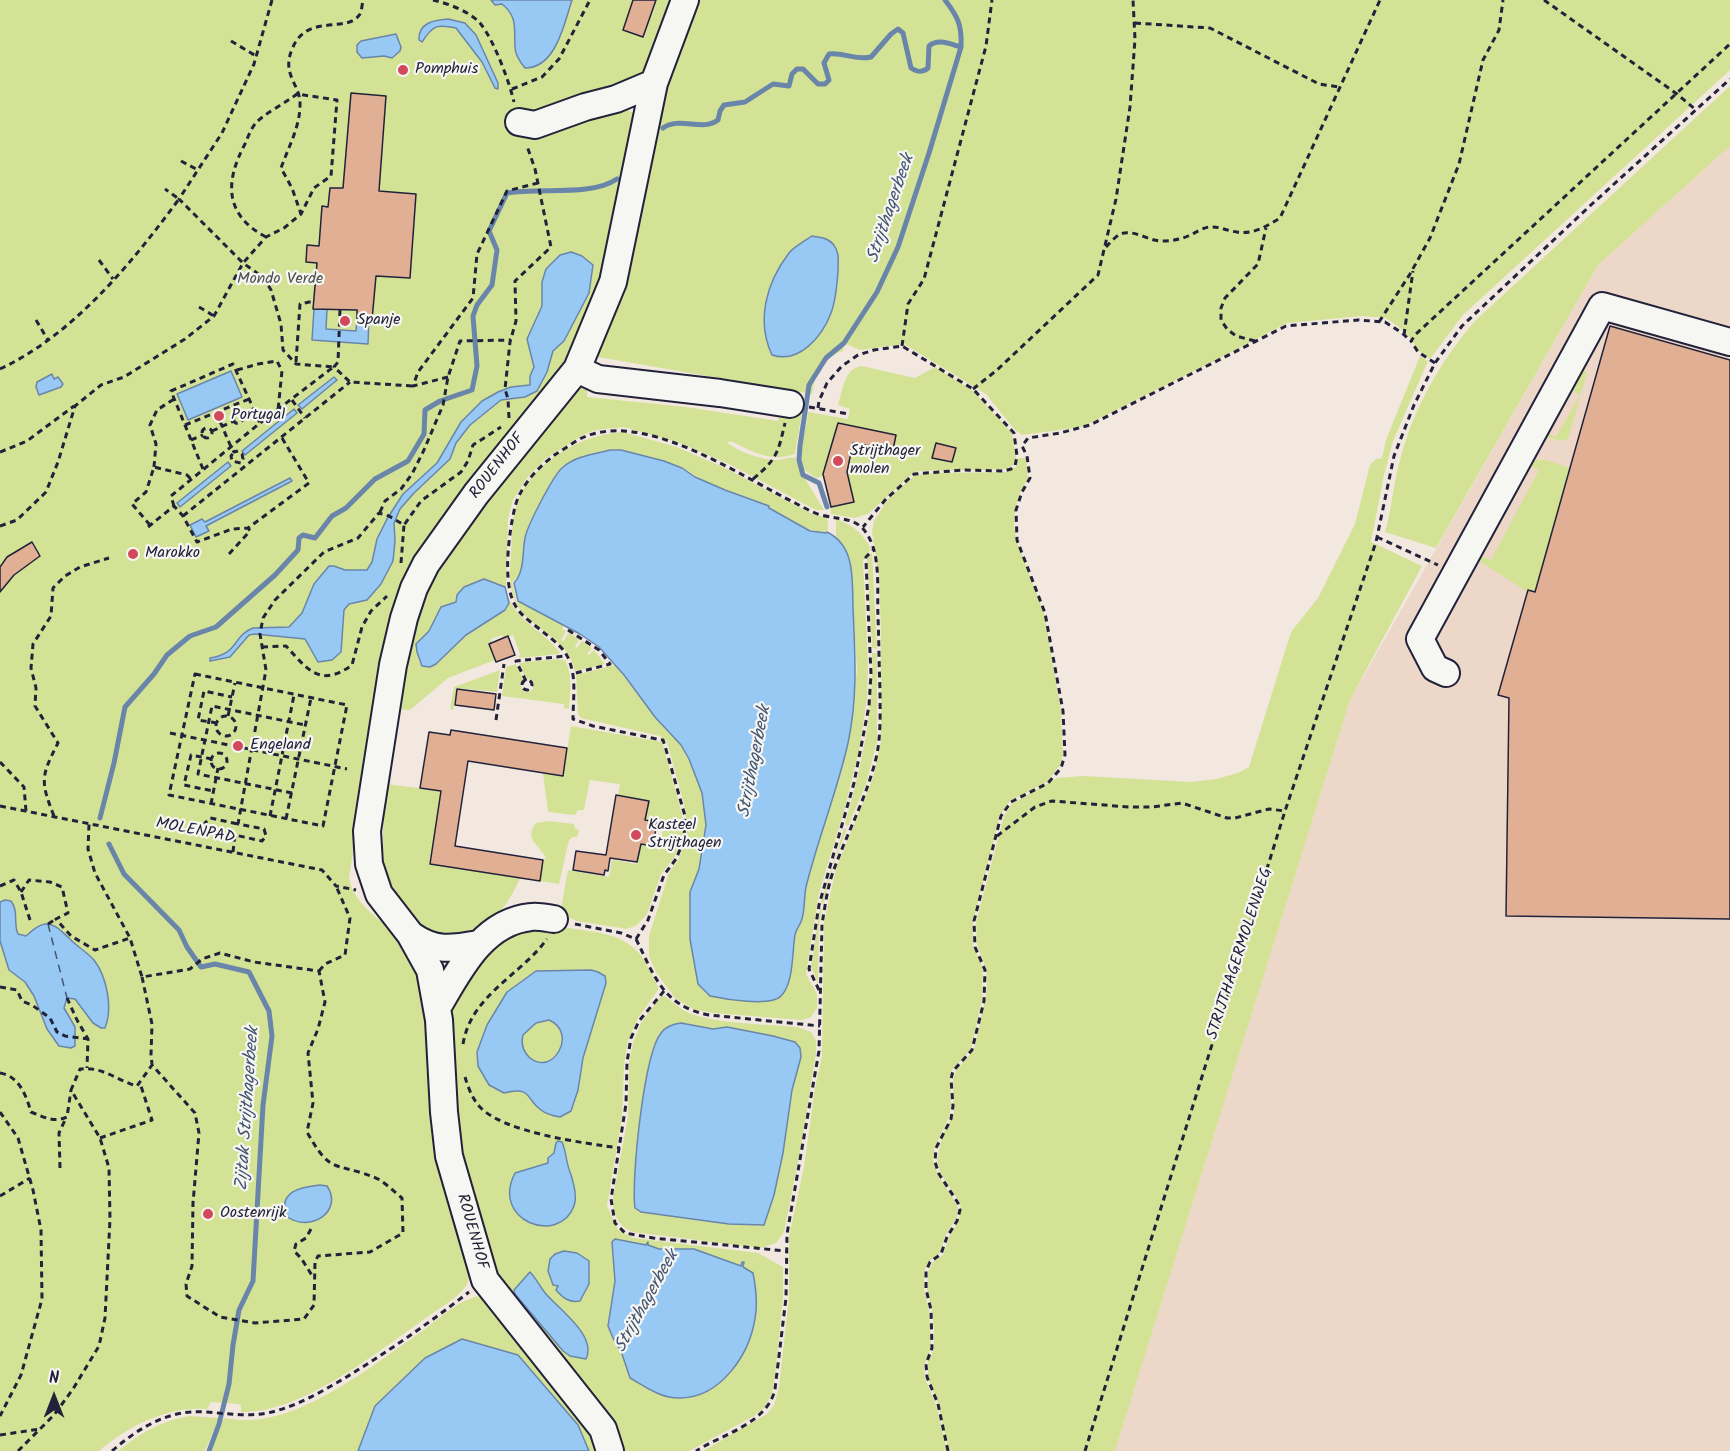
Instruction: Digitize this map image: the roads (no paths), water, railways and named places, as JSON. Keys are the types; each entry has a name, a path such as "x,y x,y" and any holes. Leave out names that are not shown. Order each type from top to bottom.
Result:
{"street":[{"name":"ROUENHOF","path":"610,1451 603,1429 485,1280 449,1156 437,1008 430,970 410,934 379,894 369,864 367,831 393,665 414,588 426,564 476,494 577,369 613,282 654,83 685,0"},
{"path":"519,122 535,125 585,107 616,99 654,83"},
{"path":"1446,673 1435,668 1420,639 1602,306 1730,342"},
{"path":"577,369 598,380 720,393 801,405"},
{"path":"437,1008 469,956 479,944 505,924 532,916 554,919"},
{"name":"ROUENHOF","path":"410,934 424,944 440,949 479,944"}],"water":[{"path":"491,0 572,0 562,32 551,53 536,66 525,68 516,53 511,14 502,4 495,5"},
{"path":"448,19 465,23 476,35 498,83 498,89 495,88 482,62 456,28 436,27 422,42 419,40 419,34 424,26"},
{"path":"396,34 401,47 392,58 384,56 362,58 357,52 357,45 361,41"},
{"path":"812,236 829,240 837,250 838,271 833,308 822,331 808,346 791,356 772,355 767,342 764,316 769,289 789,253"},
{"path":"571,252 582,256 593,265 589,293 564,341 553,351 547,372 537,391 525,397 501,400 470,425 456,443 450,459 400,509 394,523 393,561 381,584 367,600 349,604 344,610 341,652 332,660 318,662 305,639 255,634 249,635 230,657 210,661 210,658 220,656 231,648 246,631 253,628 289,627 302,613 314,584 329,566 345,570 367,570 372,562 377,539 387,519 403,494 437,463 461,422 482,401 498,392 511,387 530,385 530,376 534,367 527,339 542,306 542,282 546,269 560,255"},
{"path":"314,309 327,309 326,329 356,331 357,318 369,319 368,344 312,340"},
{"path":"231,371 242,397 188,420 177,394"},
{"path":"52,374 54,379 58,377 63,384 61,387 39,395 37,382"},
{"path":"334,377 337,380 302,409 298,405"},
{"path":"294,409 297,413 245,455 242,451"},
{"path":"610,450 621,450 664,461 725,490 769,506 810,531 827,532 836,538 848,555 852,575 855,659 855,692 851,726 806,887 803,915 795,935 788,983 781,996 776,999 758,1002 710,996 698,984 690,939 690,892 699,869 706,825 702,793 681,745 655,717 624,675 599,647 580,634 518,601 514,583 522,567 525,538 535,513 553,481 567,464 585,456"},
{"path":"228,462 231,466 180,507 177,503"},
{"path":"290,478 292,481 206,526 209,531 196,537 190,525 202,519 205,522"},
{"path":"484,579 505,587 509,603 505,610 466,635 436,664 430,667 422,666 416,644 429,631 441,607 456,602 457,595 464,587"},
{"path":"11,901 13,905 18,934 26,936 35,928 45,924 55,926 94,960 99,967 107,993 108,1011 105,1028 93,1023 75,999 67,998 64,1008 75,1027 75,1046 71,1048 59,1046 47,1029 34,996 25,982 9,970 0,941 0,902"},
{"path":"591,970 605,976 606,983 583,1058 578,1090 571,1111 560,1117 543,1111 524,1092 504,1093 489,1085 478,1066 477,1052 487,1025 507,992 536,971","holes":["549,1020 558,1026 562,1034 562,1043 553,1058 546,1062 538,1062 529,1057 523,1047 523,1035 536,1023"]},
{"path":"681,1023 713,1029 727,1027 773,1036 795,1042 800,1048 801,1057 792,1090 783,1153 774,1195 764,1225 729,1224 641,1212 635,1208 637,1145 649,1065 661,1033 670,1026"},
{"path":"558,1141 562,1142 573,1183 574,1206 566,1218 555,1224 542,1226 519,1215 512,1204 510,1190 515,1173 548,1163 548,1158 554,1153"},
{"path":"327,1186 331,1195 331,1204 322,1217 305,1222 295,1221 286,1216 284,1208 288,1196 299,1189"},
{"path":"615,1239 646,1245 648,1242 648,1245 659,1249 694,1249 741,1266 744,1262 743,1267 753,1273 756,1307 752,1333 731,1372 709,1390 695,1396 667,1397 630,1378 621,1351 608,1326 615,1281 612,1242"},
{"path":"564,1251 577,1253 589,1261 589,1284 580,1301 569,1301 561,1295 556,1290 558,1286 553,1285 548,1271 550,1259 555,1254"},
{"path":"530,1272 546,1294 582,1333 588,1350 586,1359 570,1356 563,1351 515,1294 514,1290"},
{"path":"462,1339 518,1355 578,1425 589,1451 358,1451 375,1406 425,1358"}],"waterway":[{"name":"Strijthagerbeek","path":"827,507 819,483 803,475 799,460 809,385 826,358 844,343 877,292 898,247 961,47 958,22 945,0"},
{"name":"Zijtak Strijthagerbeek","path":"663,128 677,123 698,125 712,123 718,120 724,105 745,102 773,84 789,86 792,74 797,69 803,69 818,84 825,84 829,80 824,63 829,54 871,57 898,29 903,33 911,68 917,71 924,71 928,68 929,46 936,42 961,47"},
{"name":"Zijtak Strijthagerbeek","path":"100,818 125,707 154,674 167,655 190,636 216,627 275,575 298,550 299,538 303,535 315,538 332,516 346,508 375,479 408,461 424,434 425,410 440,401 472,390 477,366 473,316 477,305 492,285 497,250 489,231 507,193 579,190 606,185 617,179"},
{"name":"Zijtak Strijthagerbeek","path":"109,844 124,874 179,930 187,947 201,967 215,964 249,972 269,1011 272,1036 263,1105 253,1281 239,1310 229,1384 219,1424 209,1451"}],"place":[{"name":"Pomphuis","path":"403,70"},
{"name":"Spanje","path":"345,321"},
{"name":"Portugal","path":"219,416"},
{"name":"Strijthager molen","path":"838,461"},
{"name":"Marokko","path":"133,554"},
{"name":"Engeland","path":"238,746"},
{"name":"Kasteel Strijthagen","path":"636,835"},
{"name":"Oostenrijk","path":"208,1214"}],"park label":[{"name":"Mondo Verde","path":"280,280"}]}
